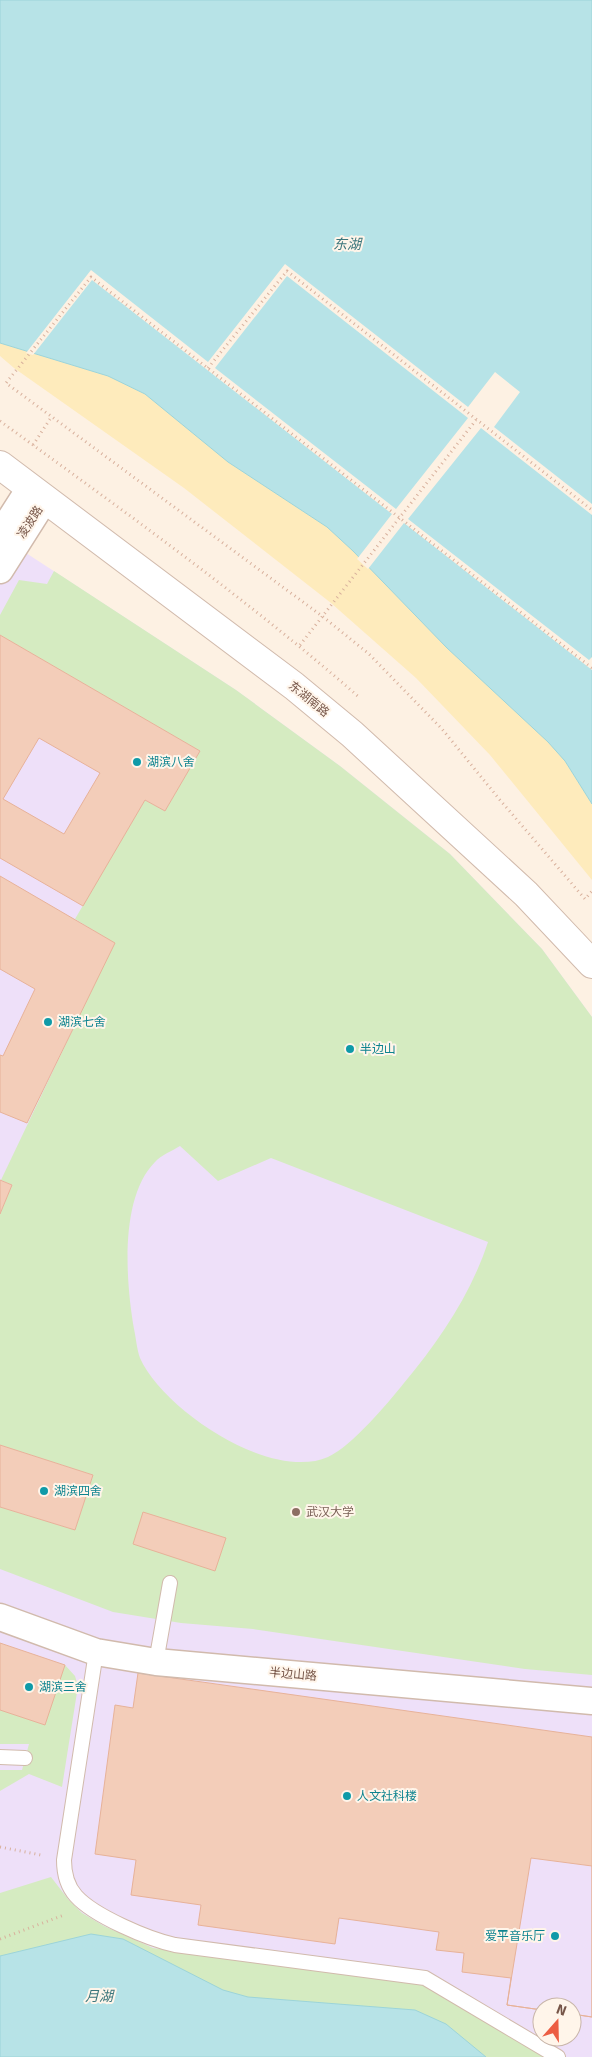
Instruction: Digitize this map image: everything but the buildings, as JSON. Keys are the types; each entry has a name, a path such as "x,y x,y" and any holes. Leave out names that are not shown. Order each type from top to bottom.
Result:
{"street":[{"name":"东湖南路","path":"0,464 294,686 352,734 526,894 592,964"},
{"name":"凌波路","path":"0,535 37,493"},
{"name":"凌波路","path":"0,570 37,493"},
{"name":"半边山路","path":"0,1617 96,1652 156,1662 592,1701"}],"lane":[{"path":"156,1662 170,1583"},
{"path":"96,1652 64,1860 67,1881 74,1894 84,1904 122,1926 159,1942 175,1946 424,1978 558,2057"},
{"path":"0,1757 25,1758"}],"path":[{"path":"208,368 287,271 592,510"},
{"path":"592,666 91,277 6,383 322,616 369,654 436,721 585,899 592,891"},
{"path":"33,445 52,416"},
{"path":"300,646 331,603 476,420"},
{"path":"0,1847 64,1860"},
{"path":"0,1939 53,1921 84,1904"}],"shaded area":[{"name":"武汉大学","path":"0,536 236,690 340,766 450,854 542,949 592,1017 592,2057 0,2057"}],"green space":[{"path":"54,571 236,690 340,766 450,854 542,949 592,1017 592,1675 525,1669 253,1629 181,1623 113,1612 0,1569 0,1507 75,1530 93,1475 0,1445 0,1214 12,1185 1,1180 114,943 75,919 145,800 165,811 200,751 0,635 0,615 19,580 47,584","holes":["180,1146 218,1181 271,1158 488,1242 473,1280 453,1316 430,1351 369,1424 348,1444 328,1457 304,1462 278,1459 250,1450 221,1436 195,1419 171,1399 152,1378 140,1358 131,1310 128,1242 130,1219 135,1197 143,1178 157,1160"]},
{"path":"65,1665 75,1676 78,1686 62,1787 29,1774 0,1791 0,1770 22,1770 29,1744 0,1744 0,1710"},
{"name":"月湖","path":"51,1877 82,1913 104,1926 153,1948 422,1984 545,2057 0,2057 0,1893"}],"sand":[{"path":"0,343 108,376 145,394 228,462 327,527 353,551 447,648 548,742 565,761 592,804 592,880 490,755 416,678 331,603 184,488 14,368 0,356"}],"water":[{"name":"东湖","path":"0,0 592,0 592,804 565,761 548,742 447,648 353,551 327,527 228,462 145,394 108,376 0,343"},
{"name":"月湖","path":"91,1934 123,1939 223,1990 248,1997 415,2010 446,2024 486,2057 0,2057 0,1956"}],"pier":[{"path":"285,264 468,407 495,372 520,392 494,427 592,504 592,515 481,428 408,519 589,660 592,657 592,670 404,523 368,569 357,559 392,514 92,280 33,355 26,353 91,270 208,362","holes":["287,276 468,418 396,509 215,368"]}],"place":[{"name":"湖滨八舍","path":"137,762"},
{"name":"湖滨七舍","path":"48,1022"},
{"name":"半边山","path":"350,1049"},
{"name":"湖滨四舍","path":"44,1491"},
{"name":"武汉大学","path":"296,1512"},
{"name":"湖滨三舍","path":"29,1687"},
{"name":"人文社科楼","path":"347,1796"},
{"name":"爱平音乐厅","path":"555,1936"}]}
